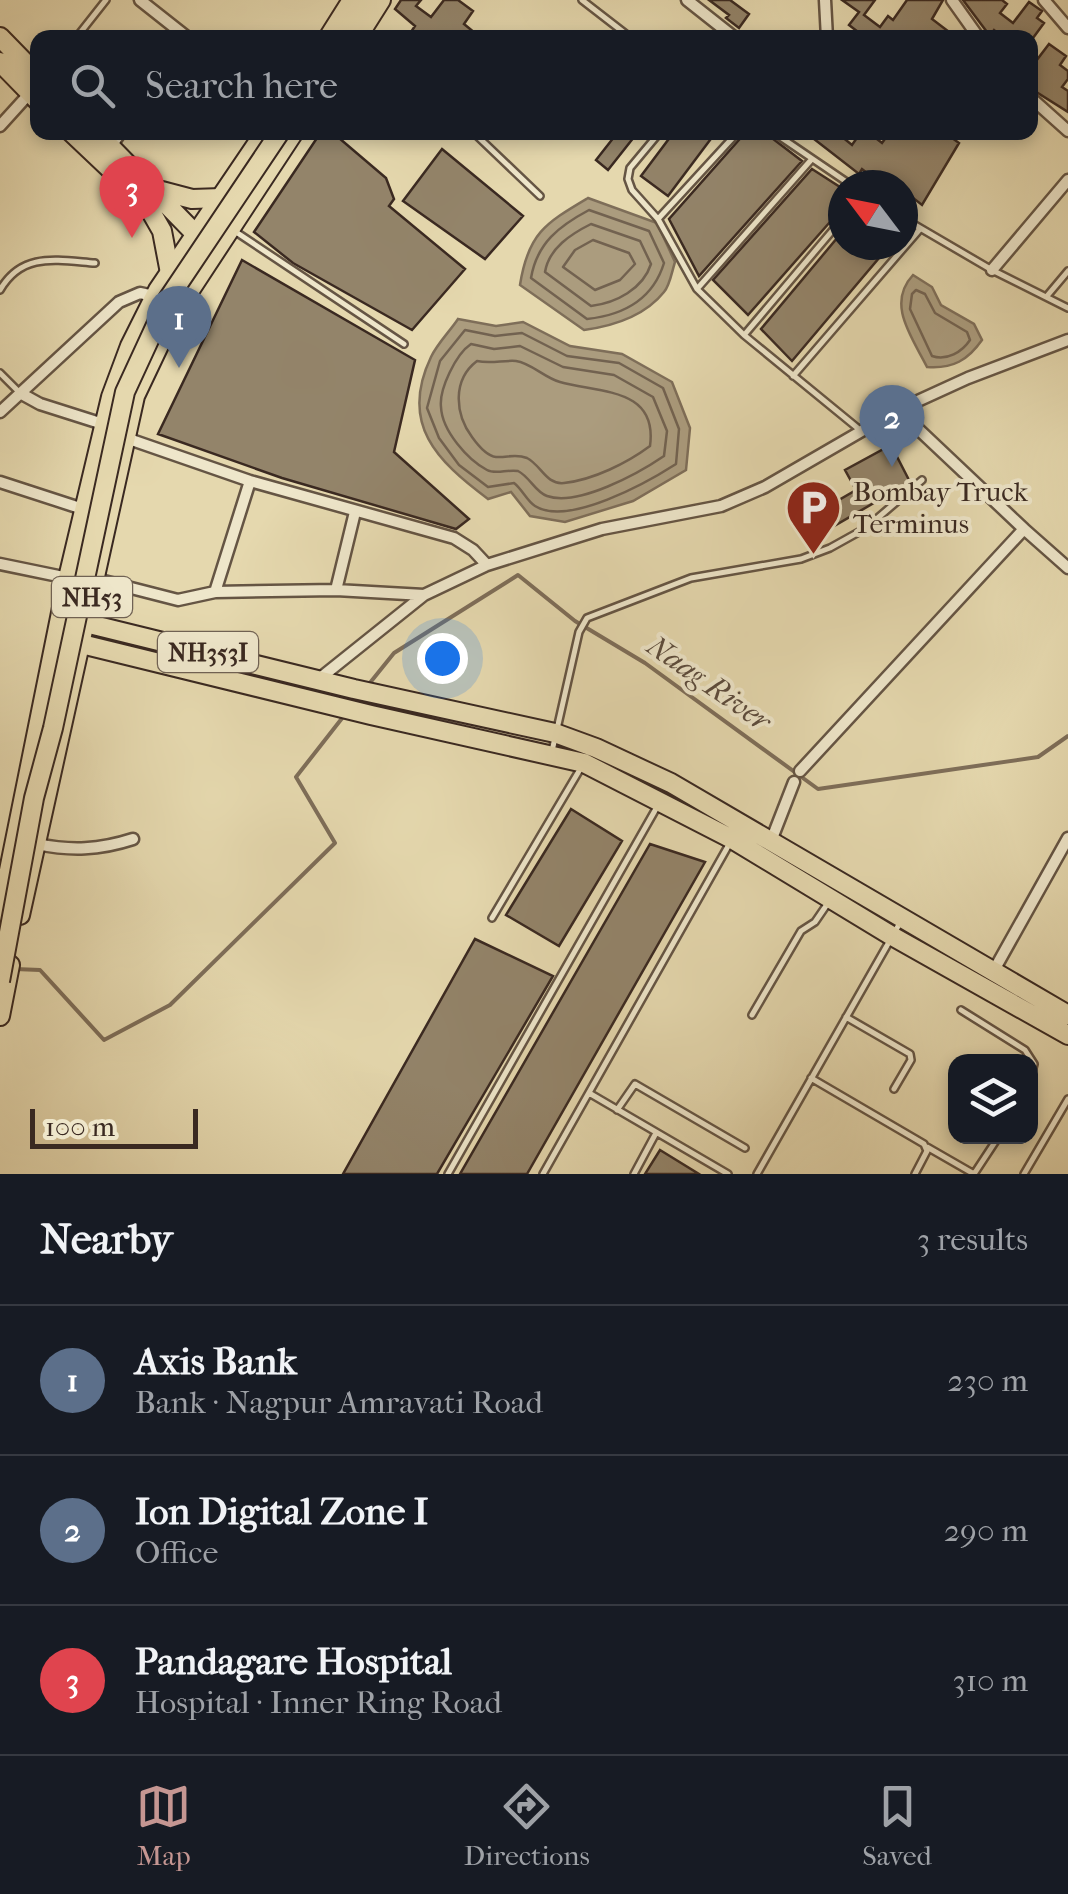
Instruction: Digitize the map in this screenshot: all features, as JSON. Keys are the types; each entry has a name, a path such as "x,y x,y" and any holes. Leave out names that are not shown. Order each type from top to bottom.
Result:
{"main road":[{"path":"333,30 352,0"},
{"path":"348,30 368,0"},
{"path":"367,30 380,0"},
{"path":"0,37 30,80"},
{"path":"0,62 30,84"},
{"path":"79,140 146,203 162,231 170,272 191,287"},
{"path":"104,140 212,252"},
{"name":"NH53","path":"0,915 68,578 104,424 130,346 154,296 260,140"},
{"path":"4,981 34,798 125,392 168,300 275,140"},
{"name":"NH53","path":"0,1016 4,981 135,396 150,359 212,252 289,140"},
{"path":"153,189 192,198 222,198"},
{"name":"NH353I","path":"61,618 555,733"},
{"name":"NH353I","path":"57,638 551,755"},
{"path":"555,733 634,764 902,918 1068,1035"},
{"path":"551,755 584,763 661,800 892,936 1068,1014"}],"street":[{"path":"140,0 178,30"},
{"path":"687,0 724,30"},
{"path":"825,0 827,30"},
{"path":"952,0 973,30"},
{"path":"1044,0 1066,21"},
{"path":"0,126 30,95"},
{"path":"1038,105 1068,131"},
{"path":"992,270 1068,180"},
{"path":"0,412 129,295 140,292 154,296"},
{"path":"319,679 424,594 487,566 602,528 720,506 765,487 898,410 968,378 1063,342 1068,352"},
{"path":"20,393 40,404 104,424"},
{"path":"898,410 1068,568"},
{"path":"126,438 250,481 454,538 473,550 487,566"},
{"path":"215,592 250,481"},
{"path":"0,482 84,508"},
{"path":"336,590 355,512"},
{"path":"771,842 797,776 1024,529"},
{"path":"0,564 68,578"},
{"path":"96,579 178,600 215,592 336,590 424,594"},
{"path":"989,980 1068,838"},
{"path":"37,844 70,850 133,839"}],"lane":[{"path":"82,30 106,0"},
{"path":"582,0 621,30"},
{"path":"112,148 118,140"},
{"path":"481,140 540,196"},
{"path":"653,140 630,168 628,180 658,219 698,290 744,335 862,432"},
{"path":"658,219 731,140"},
{"path":"784,140 828,170"},
{"path":"698,290 811,160"},
{"path":"230,228 404,344"},
{"path":"794,376 920,228 1068,308"},
{"path":"744,335 828,236"},
{"path":"0,290 16,269 27,262 95,264"},
{"path":"1047,296 1068,271"},
{"path":"0,373 20,393"},
{"path":"551,755 584,621 691,578 800,558 830,548 866,528 922,480"},
{"path":"492,918 584,763"},
{"path":"448,1174 661,800"},
{"path":"543,1174 732,839"},
{"path":"752,1015 801,931 820,916 831,898"},
{"path":"757,1174 902,918"},
{"path":"962,1010 1028,1054"},
{"path":"846,1017 910,1054 911,1060 894,1089"},
{"path":"811,1078 974,1174 994,1144"},
{"path":"617,1110 635,1084 745,1148"},
{"path":"588,1093 728,1174"},
{"path":"1024,1174 1068,1099"},
{"path":"634,1174 656,1132"},
{"path":"915,1174 927,1148"}],"water":[{"path":"588,198 657,223 675,262 666,289 647,308 617,323 584,330 520,285 528,253 541,231"},
{"path":"913,275 932,287 941,305 974,324 982,340 959,362 927,367 902,309 905,286"},
{"path":"458,319 496,326 523,322 570,346 622,354 672,382 690,428 686,470 633,501 565,522 530,516 511,492 488,499 439,455 422,421 422,381 434,352"}],"building":[{"path":"401,0 421,0 416,6 431,17 444,0 458,0 473,11 464,24 471,30 412,30 415,26 395,9"},
{"path":"709,0 730,0 749,14 739,28"},
{"path":"842,0 875,0 864,15 880,27 888,16 893,20 907,0 943,0 932,19 946,30 856,30 849,25 859,12"},
{"path":"963,0 1002,0 1007,4 1000,13 1013,23 1029,2 1042,11 1037,18 1044,23 1038,31 986,30"},
{"path":"1049,44 1066,56 1060,65 1068,71 1062,87 1068,91 1068,112 1038,93 1038,58"},
{"path":"316,140 341,140 386,178 394,199 389,206 465,269 412,330 293,263 254,232"},
{"path":"612,140 632,140 608,170 596,160"},
{"path":"668,140 710,140 668,196 641,176"},
{"path":"739,140 774,140 802,161 699,276 669,219"},
{"path":"815,140 846,140 852,145 855,140 959,143 922,205 918,202 918,170 854,170"},
{"path":"442,149 523,216 485,259 403,201"},
{"path":"812,169 828,179 828,224 748,315 713,280"},
{"path":"828,249 828,260 877,260 792,361 761,329"},
{"path":"242,260 415,360 394,452 469,519 456,529 282,478 158,434"},
{"path":"891,445 910,482 810,540 788,504 800,497 813,515 856,490 845,470"},
{"path":"571,809 622,841 559,946 506,915"},
{"path":"650,844 705,862 527,1174 460,1174"},
{"path":"475,939 553,976 437,1174 343,1174"},
{"path":"660,1150 699,1174 645,1174"}],"waterway":[{"name":"Naag River","path":"369,684 394,653 518,575 575,621 645,663 818,789 1038,757 1068,736"},
{"name":"Naag River","path":"15,969 40,970 104,1040 170,1005 335,843 296,777 343,717"}],"place":[{"name":"Pandagare Hospital","path":"132,238"},
{"name":"Axis Bank","path":"179,368"},
{"name":"Ion Digital Zone I","path":"892,467"},
{"name":"Bombay Truck Terminus","path":"814,556"}]}
